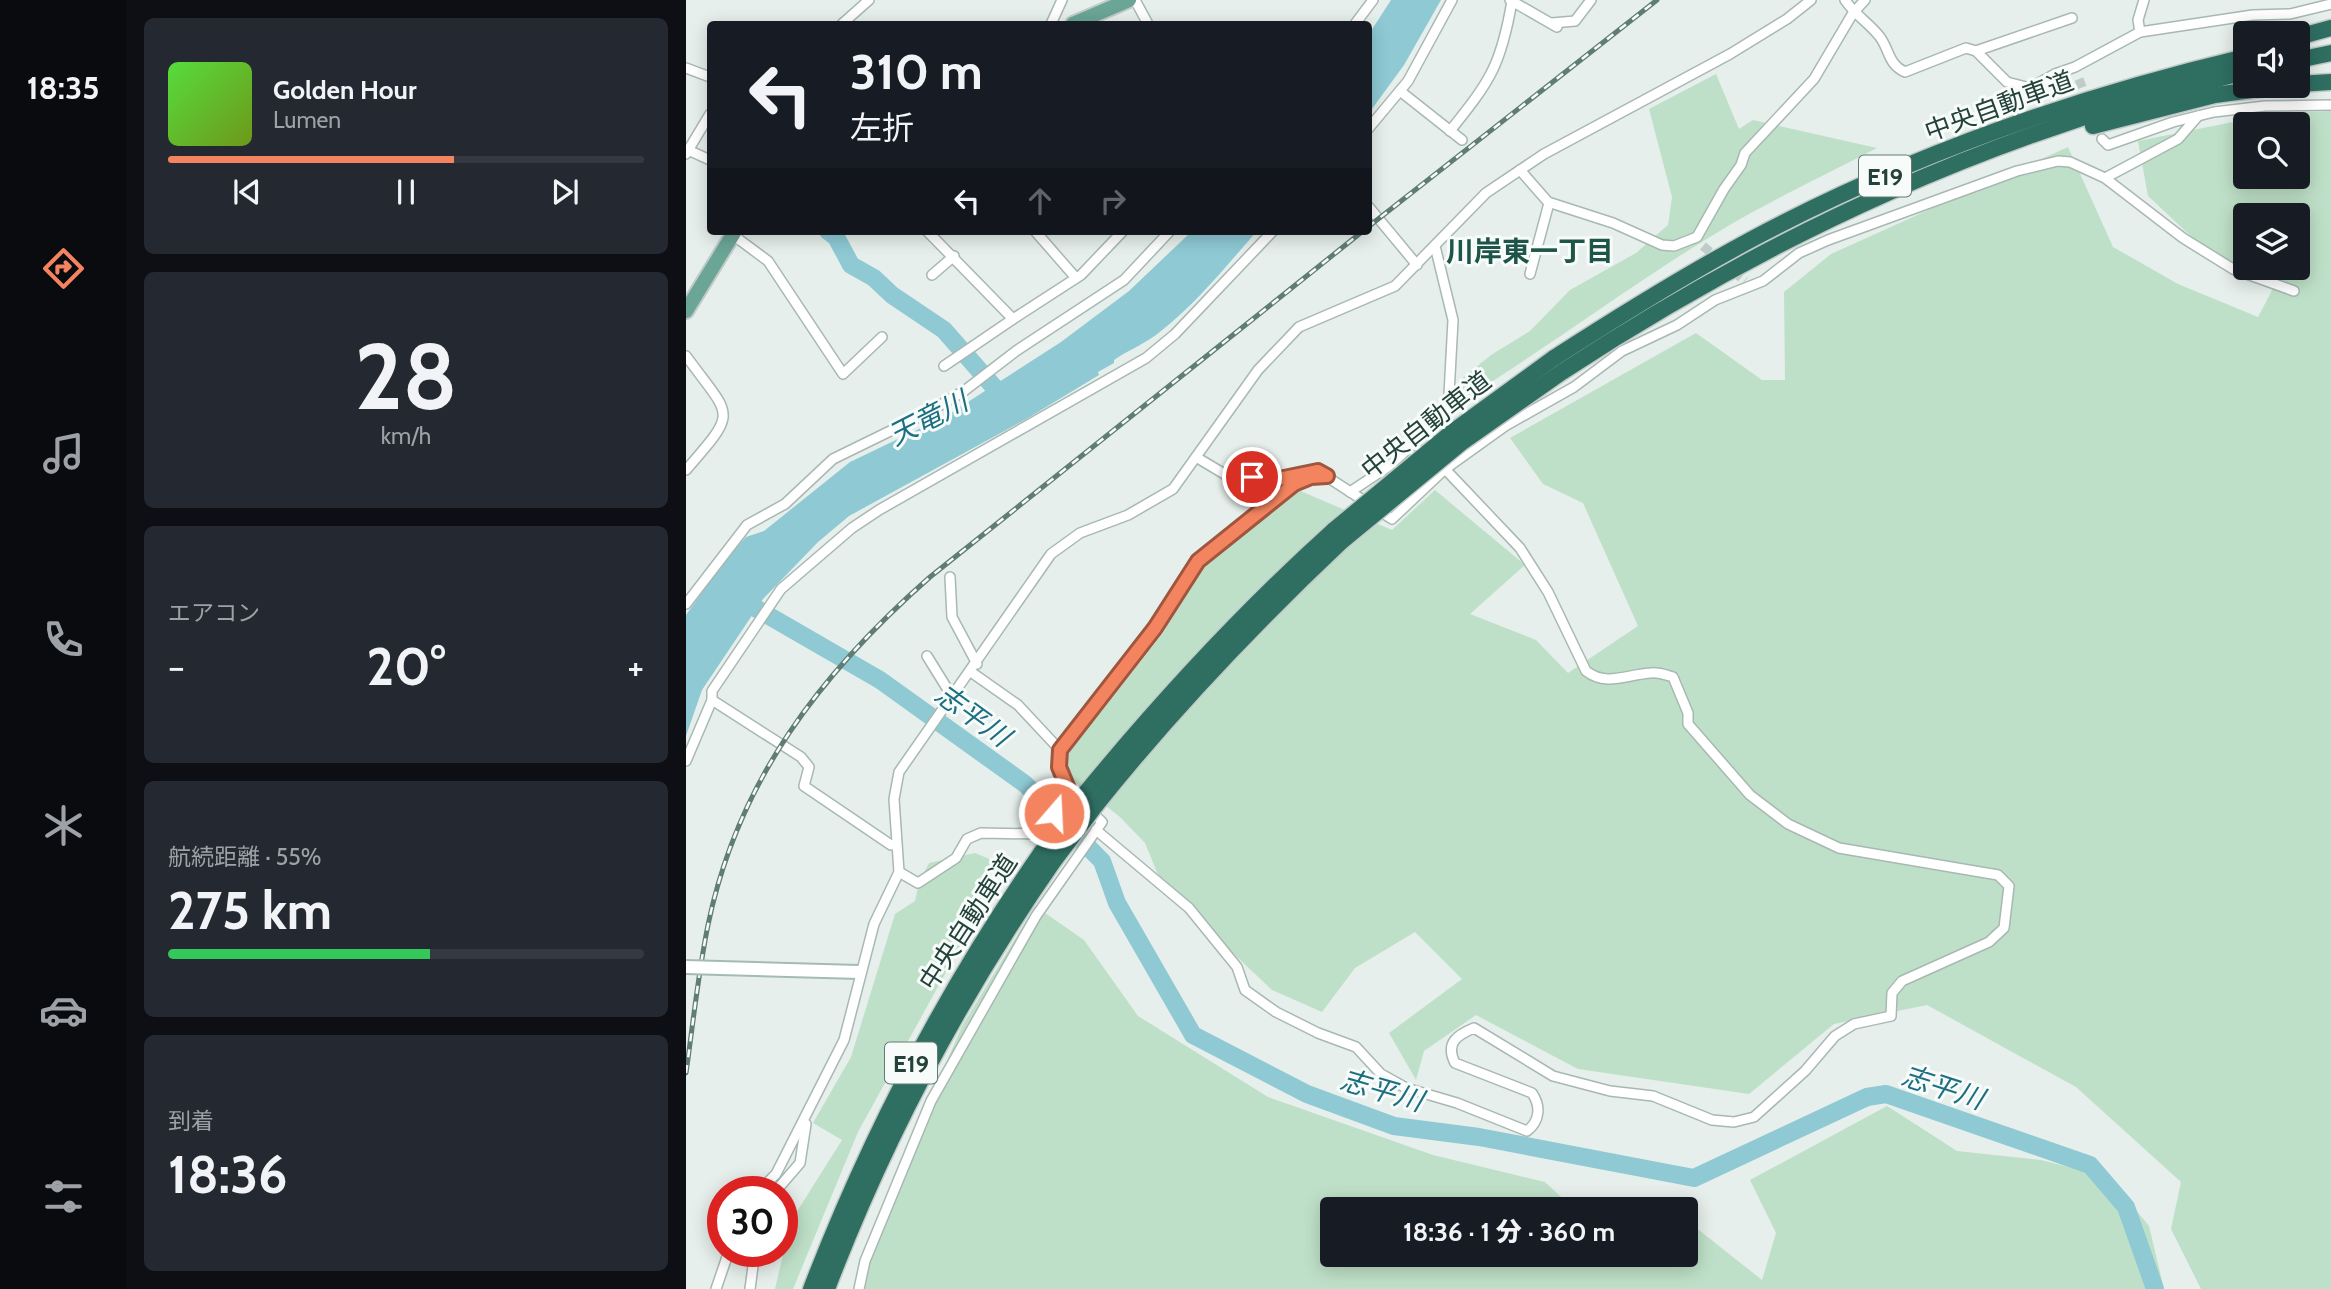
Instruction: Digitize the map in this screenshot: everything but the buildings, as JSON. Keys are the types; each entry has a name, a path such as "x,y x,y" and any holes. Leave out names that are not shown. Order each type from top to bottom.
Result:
{"highway":[{"path":"2310,34 2331,29"},
{"path":"2310,41 2331,37"},
{"path":"1651,297 1749,234 1899,162 2065,100 2233,52"},
{"path":"2310,57 2331,53"},
{"name":"中央自動車道","path":"1558,365 1651,297 1779,225 1917,162 2067,107 2233,60"},
{"name":"中央自動車道","path":"827,1289 876,1170 930,1059 1083,797 1191,692 1338,536 1451,433 1558,365 1778,244 1858,204 2020,139 2175,90 2233,75"},
{"path":"2310,83 2331,82"},
{"path":"1778,244 1969,167 2087,127 2191,100 2233,94"},
{"name":"中央自動車道","path":"811,1289 863,1163 916,1054 977,948 1047,858"}],"main road":[{"path":"1080,21 1129,0"},
{"path":"686,310 733,235"}],"street":[{"path":"848,21 869,0"},
{"path":"1052,21 1062,0"},
{"path":"1135,0 1146,21"},
{"path":"1357,21 1373,0"},
{"path":"1372,124 1400,91 1436,33 1452,0"},
{"path":"1450,131 1488,84 1505,43 1511,0 1555,25 1575,21 1591,0"},
{"path":"774,1176 844,1040 859,972 874,924 899,872 894,799 899,772 1051,554 1080,533 1128,515 1173,489 1258,370 1299,327 1395,286 1486,193 1520,170 1730,54 1787,19 1811,0"},
{"path":"1845,0 1853,13 1880,37 1894,67 1905,72 1966,48 1976,51 2007,82 2022,88 2030,88 2055,74 2075,67 2140,32 2253,15 2290,14 2331,4"},
{"path":"1520,170 1549,202 1613,223 1661,245 1700,242 1724,189 1741,165 1745,153 1814,79 1853,13 1866,0"},
{"path":"2140,32 2138,20 2144,0"},
{"path":"1976,51 2072,18"},
{"path":"2075,67 2079,79"},
{"path":"686,68 707,76"},
{"path":"1400,91 1462,140"},
{"path":"2102,139 2108,145 2198,116 2243,108 2331,106"},
{"path":"2105,178 2178,139 2198,116"},
{"path":"707,119 687,151 707,159"},
{"path":"1196,457 1226,475 1279,479 1318,471 1392,519 1445,469 1505,426 1574,387 1622,351 1677,326 1715,300 1800,253 1828,240 2017,171 2058,161 2070,162 2105,178 2175,233 2233,269 2294,291"},
{"path":"1530,274 1549,202"},
{"path":"1372,211 1417,265"},
{"path":"736,235 768,261 843,374 882,337"},
{"path":"931,235 1013,319"},
{"path":"1038,235 1076,278"},
{"path":"944,366 1076,278 1119,235"},
{"path":"686,602 747,526 785,504 833,459 927,413 964,391 1016,351 1125,280 1166,235"},
{"path":"686,761 712,700 712,691 763,612 816,558 879,510 1146,358 1175,334 1269,235"},
{"path":"1350,492 1389,466 1448,413 1453,320 1435,246"},
{"path":"932,275 954,256"},
{"path":"686,356 721,404 725,417 719,432 686,470"},
{"path":"1096,830 1189,908 1237,967 1245,990 1276,1012 1318,1033 1356,1047 1381,1074 1406,1088 1457,1103 1527,1131 1538,1116 1538,1101 1532,1093 1455,1063 1450,1054 1451,1043 1459,1034 1474,1028 1488,1034 1553,1076 1610,1091 1653,1096 1712,1121 1734,1122 1754,1117 1805,1071 1835,1036 1853,1024 1891,1016 1892,993 1902,981 1989,942 2004,928 2008,886 1998,875 1839,848 1788,824 1750,795 1688,724 1688,713 1673,677 1654,672 1611,680 1595,678 1586,671 1548,592 1520,548 1445,469"},
{"path":"859,1289 865,1261 931,1101 1036,916 1102,822 1059,767 1060,750 1155,628 1198,561 1294,484 1311,477 1327,476"},
{"path":"950,577 952,617 974,668 1018,705 1060,750"},
{"path":"927,656 953,698"},
{"path":"712,700 801,757 809,767 804,786 891,845 897,844"},
{"path":"1040,834 1083,797"},
{"path":"899,872 918,883 956,858 967,839 981,833 1040,834 1073,860"},
{"path":"686,967 859,972"},
{"path":"789,1176 800,1163 806,1118"},
{"path":"716,1289 724,1267"},
{"path":"750,1289 753,1267"}],"green space":[{"path":"1716,74 1739,129 1753,120 1877,148 1765,205 1712,236 1458,403 1459,381 1491,355 1530,331 1570,290 1636,253 1668,225 1672,197 1649,109"},
{"path":"2331,111 2331,1289 2201,1289 2171,1229 2181,1182 2076,1087 1927,1005 1834,1024 1749,1094 1578,1069 1476,1015 1424,1051 1416,1080 1389,1033 1462,979 1415,932 1355,968 1322,1012 1272,990 1163,887 1145,843 1120,817 1075,782 1064,759 1163,633 1197,573 1298,490 1392,530 1435,490 1525,565 1470,614 1536,640 1568,673 1638,626 1583,503 1543,484 1510,438 1696,333 1762,380 1785,380 1784,292 1831,254 2068,147 2113,247 2178,284 2258,317 2277,280 2310,280 2310,203 2233,203 2233,263 2211,255 2148,196 2138,141 2233,122 2233,189 2310,189 2310,112"},
{"path":"975,853 992,860 989,894 858,1132 793,1289 775,1289 780,1267 798,1267 798,1210 842,1140 813,1123 851,1057 895,914 915,901 919,883 929,863"},
{"path":"1035,906 1084,940 1138,1016 1268,1097 1433,1155 1545,1182 1561,1197 1320,1197 1320,1267 1698,1267 1698,1229 1762,1280 1776,1233 1750,1180 1887,1106 1957,1151 2041,1160 2109,1177 2149,1226 2164,1289 854,1289 868,1246 962,1026"}],"water":[{"path":"1391,0 1441,0 1404,65 1372,109 1372,29"},
{"path":"1188,235 1254,235 1199,296 1156,335 1114,360 1114,363 1098,372 1099,375 1028,418 849,516 818,542 763,599 702,690 686,736 686,615 723,563 746,537 764,531 850,462 946,416 1061,342 1129,291"}],"waterway":[{"path":"833,235 851,265 874,278 892,295 944,330 1007,402"},
{"name":"志平川","path":"738,598 880,680 1025,784 1102,861 1117,903 1193,1035 1307,1094 1394,1126 1479,1137 1694,1178 1867,1097 1886,1094 2090,1165 2126,1207 2155,1289"}],"tunnel":[{"path":"2079,79 2089,104"},
{"path":"1703,246 1745,281"}],"railway":[{"path":"1372,224 1657,0"},
{"path":"686,1073 704,943 722,872 740,823 763,776 789,733 820,691 854,651 930,577 1358,235"}],"district":[{"name":"川岸東一丁目","path":"1530,251"}],"route":[{"path":"1054,813 1069,791 1059,767 1060,750 1155,628 1198,561 1294,484 1311,477 1327,476 1318,471 1279,479 1252,477"}],"water label":[{"name":"天竜川","path":"928,418"}]}
